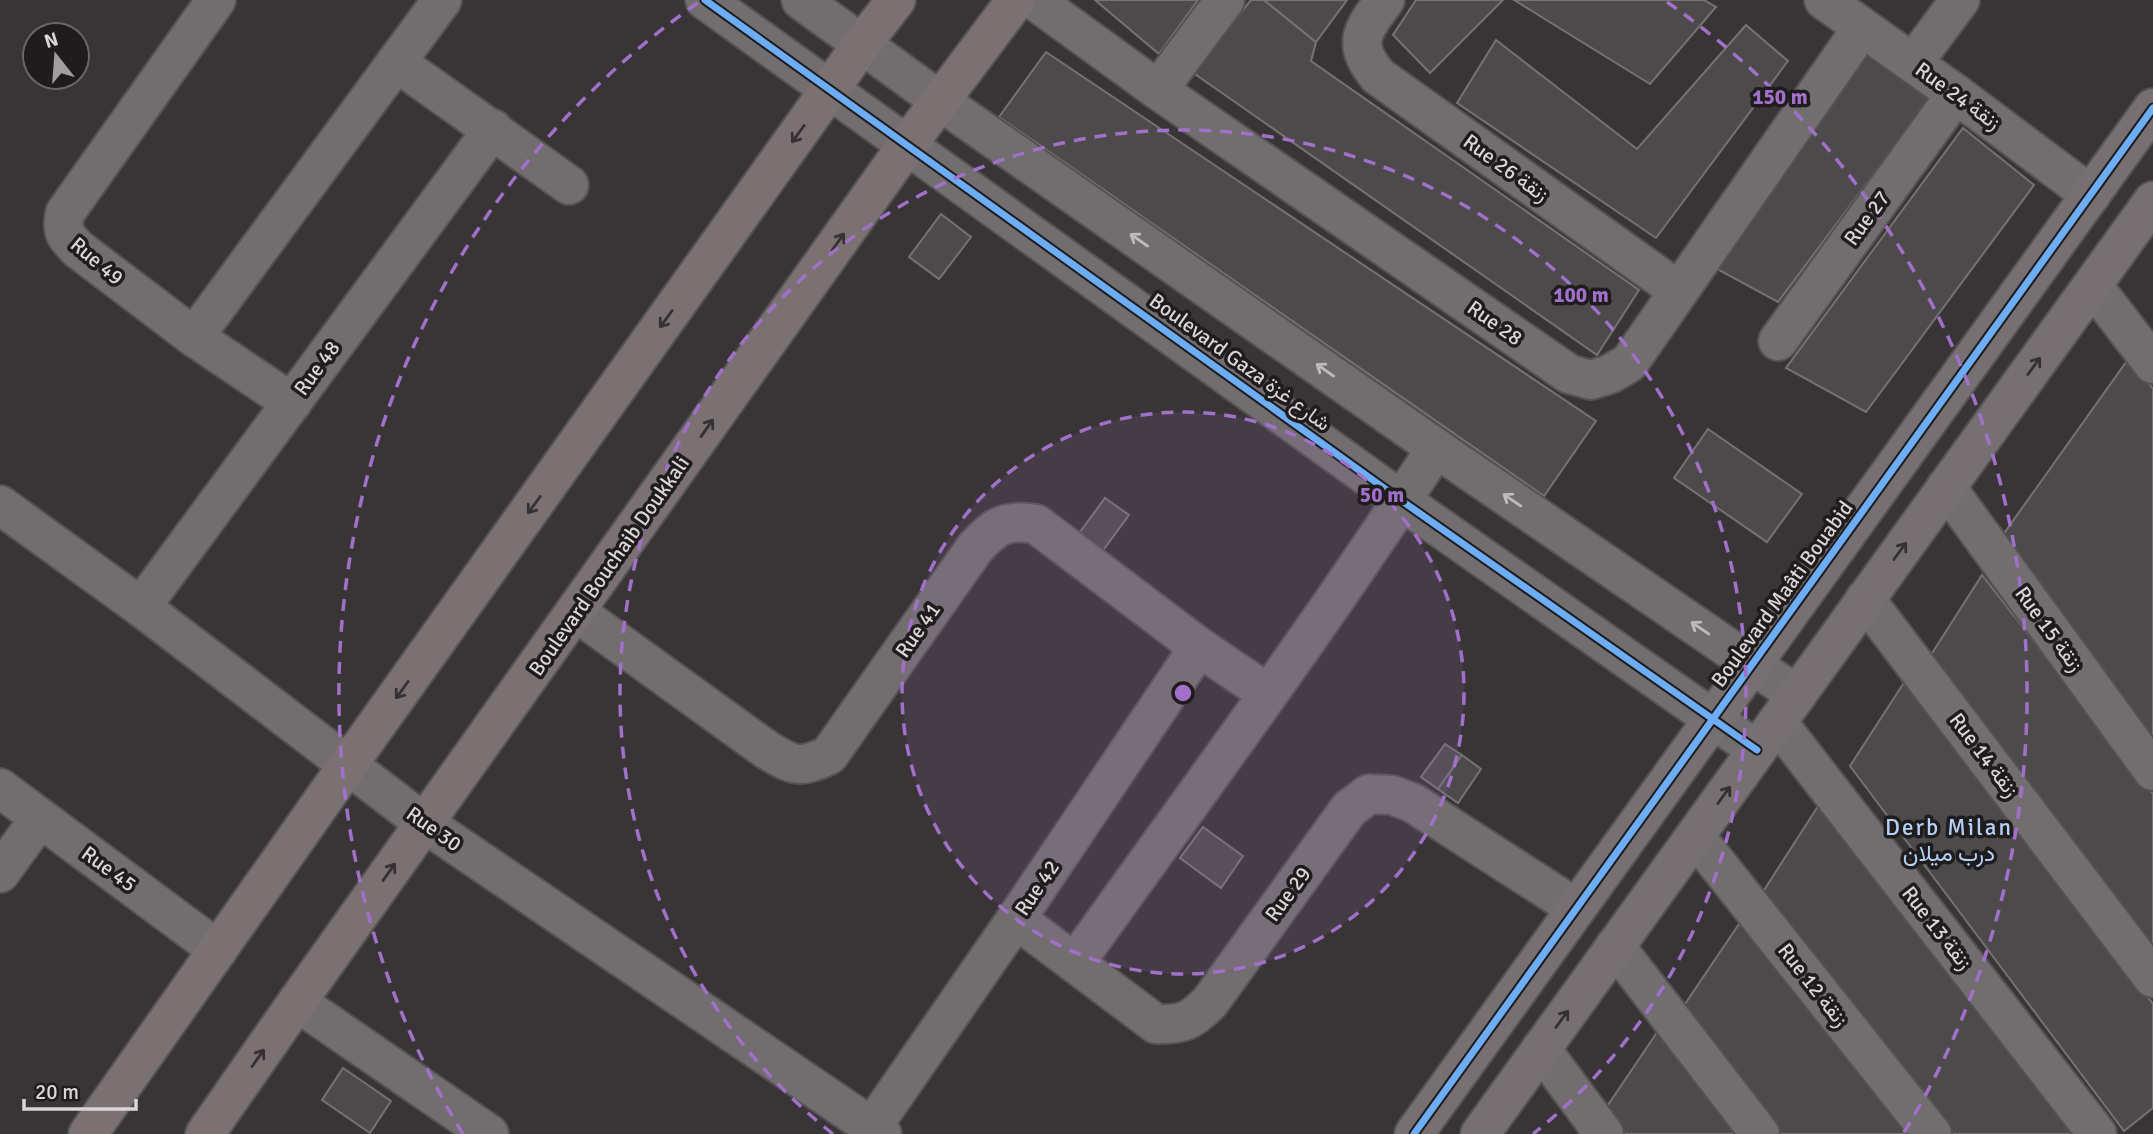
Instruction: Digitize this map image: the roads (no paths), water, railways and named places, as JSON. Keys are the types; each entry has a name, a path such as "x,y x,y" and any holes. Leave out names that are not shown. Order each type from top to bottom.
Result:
{"main road":[{"path":"88,1134 347,766 896,0"},
{"name":"Boulevard Bouchaib Doukkali","path":"205,1134 907,145 1016,0"}],"street":[{"name":"Rue 49","path":"216,0 65,213 62,226 78,249 194,337 292,403"},
{"path":"194,337 442,0"},
{"name":"Boulevard Gaza شارع غزة","path":"705,0 1402,501 1713,719 1777,722 1753,664 1436,448 940,102 801,0"},
{"name":"Rue 28","path":"1034,0 1158,90 1569,374 1591,380 1610,374 1629,363 1862,28"},
{"path":"1158,90 1225,0"},
{"name":"Rue 24 زنقة","path":"1824,0 2091,195"},
{"path":"1913,63 1960,0"},
{"name":"Rue 26 زنقة","path":"1375,13 1362,46 1365,61 1378,76 1678,292"},
{"path":"396,62 569,185"},
{"name":"Rue 27","path":"1778,341 1956,94"},
{"name":"Boulevard Maâti Bouabid","path":"1414,1134 2153,108"},
{"name":"Rue 48","path":"141,607 493,129"},
{"path":"1480,1134 2153,201"},
{"path":"2093,286 2153,364"},
{"path":"1075,963 1268,693 1436,448"},
{"name":"Rue 15 زنقة","path":"1946,487 2153,771"},
{"name":"Rue 30","path":"0,505 141,607 424,823 877,1130"},
{"name":"Rue 41","path":"576,612 767,750 791,764 810,765 829,755 975,548 992,529 1021,521 1036,524 1199,647 1268,693"},
{"name":"Rue 14 زنقة","path":"1866,599 2153,978"},
{"name":"Rue 42","path":"877,1130 1199,647"},
{"name":"Rue 13 زنقة","path":"1777,722 2097,1134"},
{"name":"Rue 45","path":"0,788 218,950"},
{"name":"Rue 29","path":"1016,919 1156,1024 1178,1025 1196,1016 1210,1002 1349,809 1369,794 1392,795 1413,803 1576,908"},
{"path":"0,873 40,818"},
{"name":"Rue 12 زنقة","path":"1695,836 1932,1134"},
{"path":"1615,946 1760,1134"},
{"path":"297,1002 489,1134"},
{"path":"1541,1049 1604,1134"}],"district":[{"name":"Derb Milan درب ميلان","path":"1949,840"}]}
